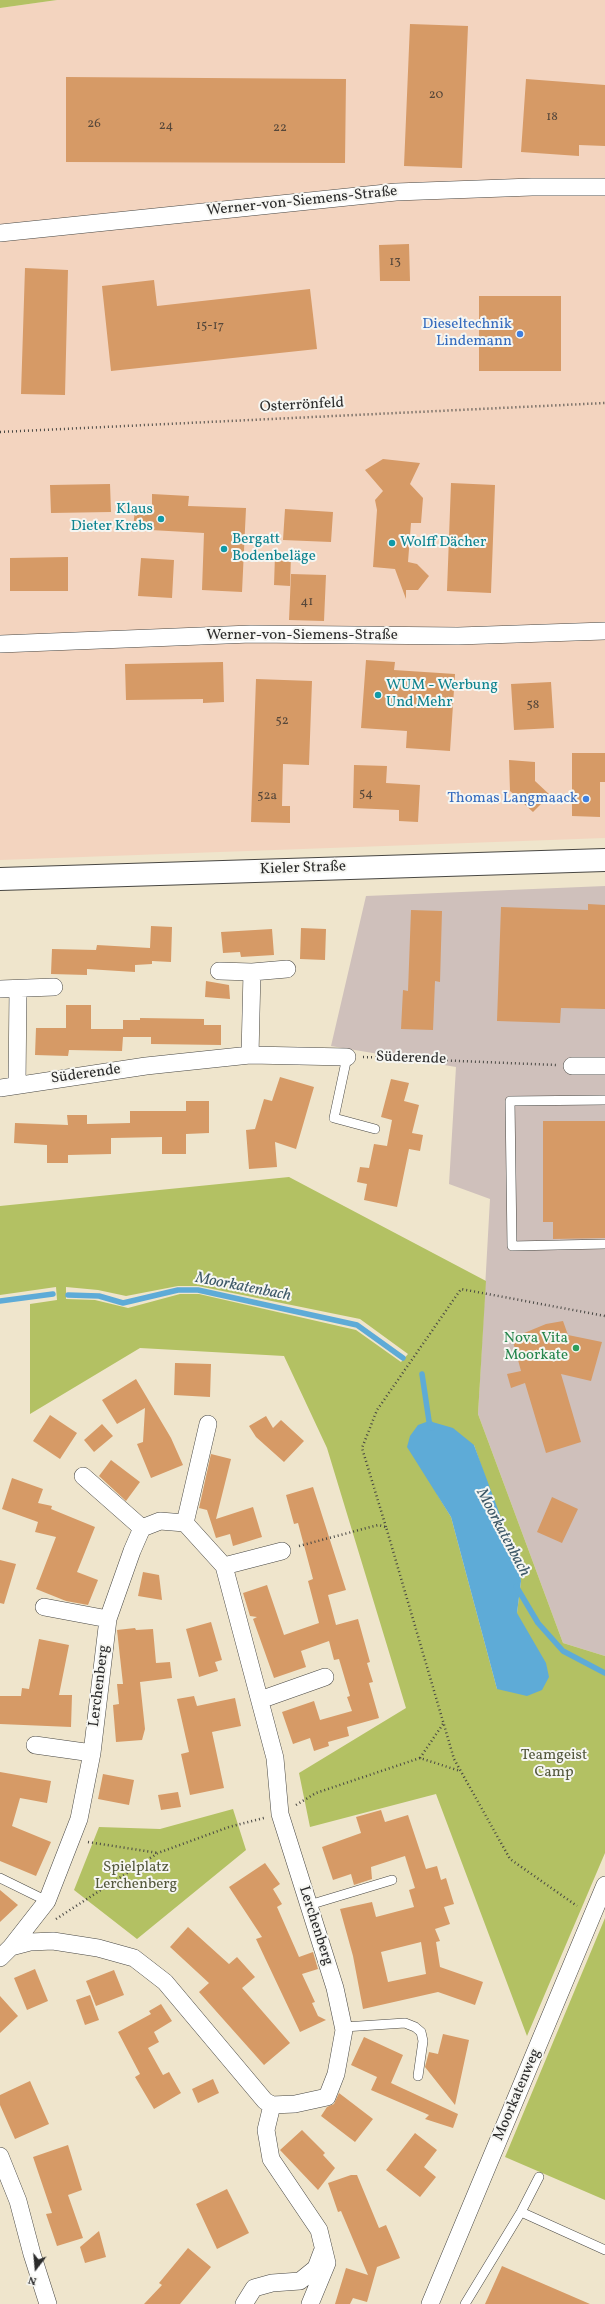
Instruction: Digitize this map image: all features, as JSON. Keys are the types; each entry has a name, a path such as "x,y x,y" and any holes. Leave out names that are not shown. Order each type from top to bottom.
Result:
{"street":[{"name":"Werner-von-Siemens-Straße","path":"0,234 396,192 532,187 605,187"},
{"name":"Werner-von-Siemens-Straße","path":"0,644 251,634 458,636 605,631"},
{"name":"Kieler Straße","path":"0,879 605,860"},
{"path":"219,971 252,972 286,969"},
{"path":"250,1055 252,972"},
{"path":"0,989 54,987"},
{"name":"Süderende","path":"18,989 8,1087 146,1066 250,1055 347,1057"},
{"path":"572,1066 605,1066"},
{"path":"83,1476 142,1528 160,1521 185,1524 208,1424"},
{"name":"Lerchenberg","path":"6,1952 30,1942 53,1941 98,1948 134,1958 165,1982 265,2101 272,2104 295,2104 328,2097 336,2074 344,2027 335,1988 280,1814 276,1758 224,1566 185,1524"},
{"name":"Lerchenberg","path":"6,1952 47,1900 79,1819 92,1753 108,1619 121,1578 142,1528"},
{"path":"224,1566 282,1551"},
{"path":"44,1607 108,1619"},
{"path":"260,1700 325,1677"},
{"path":"35,1745 92,1753"},
{"name":"Moorkatenweg","path":"435,2302 605,1885"},
{"path":"272,2104 266,2130 271,2159 319,2230 327,2262 310,2304"},
{"path":"0,2156 18,2201 32,2254 48,2304"},
{"path":"244,2304 254,2288 272,2283 300,2281 316,2268 323,2250"}],"lane":[{"path":"347,1057 334,1118 375,1128"},
{"path":"605,1100 510,1101 512,1246 605,1244"},
{"path":"0,1878 47,1900"},
{"path":"309,1905 392,1880"},
{"path":"344,2027 405,2023 415,2027 422,2032 423,2041 418,2076"},
{"path":"465,2304 521,2212 539,2178"},
{"path":"521,2212 605,2250"}],"path":[{"name":"Osterrönfeld","path":"0,432 605,403"},
{"name":"Süderende","path":"347,1057 572,1066"},
{"path":"592,1917 510,1860 454,1759 362,1448 377,1410 460,1289 605,1316"},
{"path":"282,1551 378,1525 386,1527"},
{"path":"420,1758 443,1724"},
{"path":"27,1926 57,1919 158,1853 229,1827 280,1814 316,1793 420,1758 460,1771"},
{"path":"72,1839 158,1853"}],"shaded area":[{"path":"57,0 605,0 605,838 0,860 0,8"},
{"path":"605,886 605,1656 563,1643 478,1414 490,1199 449,1184 456,1067 331,1046 366,896"}],"green space":[{"path":"0,0 57,0 0,8"},
{"name":"Teamgeist Camp","path":"289,1177 486,1281 478,1414 563,1643 605,1656 605,1853 527,2036 436,1794 310,1827 299,1773 406,1708 327,1448 284,1356 140,1348 30,1414 30,1304 57,1300 56,1287 0,1295 0,1206","holes":["178,1286 198,1286 360,1319 408,1354 401,1362 356,1330 199,1294 180,1294 128,1308 95,1300 66,1299 66,1287 98,1290 126,1296","474,1445 521,1581 517,1613 497,1689 451,1517 437,1494"]},
{"name":"Spielplatz Lerchenberg","path":"233,1809 246,1850 137,1939 74,1890 99,1827 160,1829"},
{"path":"605,1918 605,2200 505,2157"}],"water":[{"path":"429,1421 453,1428 474,1445 519,1566 521,1581 517,1613 546,1663 549,1677 542,1690 527,1696 497,1689 451,1517 407,1447 410,1436 418,1425"}],"building":[{"path":"410,24 468,26 462,168 404,166"},
{"path":"66,77 346,79 345,163 66,162"},
{"path":"526,79 605,85 605,146 579,145 579,156 521,152"},
{"path":"409,244 410,281 380,281 379,245"},
{"path":"25,268 68,270 65,395 21,394"},
{"path":"154,280 157,306 310,289 317,349 111,371 102,286"},
{"name":"Dieseltechnik Lindemann","path":"479,296 561,296 561,371 479,371"},
{"path":"383,459 420,463 410,484 423,498 421,523 411,523 408,562 417,564 429,576 418,590 406,590 406,599 395,569 373,567 377,510 375,500 383,491 365,470"},
{"path":"451,483 495,485 491,593 447,591"},
{"path":"110,484 111,512 51,513 50,485"},
{"name":"Bergatt Bodenbeläge","path":"152,494 189,496 188,506 246,508 242,592 202,590 204,533 133,529 135,509 152,510"},
{"path":"285,509 333,512 331,542 283,540"},
{"path":"275,555 291,555 290,586 274,585"},
{"path":"68,557 68,591 10,591 10,558"},
{"path":"141,558 174,560 172,598 138,596"},
{"path":"291,574 326,575 324,621 289,620"},
{"path":"366,660 395,662 394,670 455,674 450,751 406,748 407,731 361,728"},
{"path":"223,662 224,702 203,703 203,699 126,700 125,664"},
{"path":"256,679 312,681 309,765 283,764 282,806 290,806 290,823 251,822"},
{"path":"551,682 554,728 514,730 511,684"},
{"name":"Thomas Langmaack","path":"572,753 605,753 605,782 600,782 600,817 572,816"},
{"path":"509,760 535,762 535,781 550,795 533,812 510,791"},
{"path":"354,765 387,766 386,783 420,785 418,822 399,821 399,810 353,808"},
{"path":"588,904 605,905 605,1009 561,1008 560,1023 497,1021 501,907 588,910"},
{"path":"411,910 442,911 440,982 435,981 433,1030 401,1029 403,990 408,991"},
{"path":"151,926 172,927 171,962 152,961 152,964 135,965 135,972 87,969 87,975 51,974 52,949 96,950 97,945 150,948"},
{"path":"301,928 326,929 325,960 300,959"},
{"path":"272,929 274,955 241,957 240,952 223,953 221,932"},
{"path":"206,981 229,985 230,999 205,997"},
{"path":"66,1005 91,1005 91,1029 123,1029 123,1020 140,1020 140,1018 204,1019 204,1025 221,1025 221,1045 151,1044 151,1037 123,1037 122,1051 69,1050 68,1056 35,1055 36,1028 66,1028"},
{"path":"280,1077 314,1087 296,1149 275,1142 277,1167 249,1169 246,1130 255,1129 264,1099 272,1101"},
{"path":"391,1079 409,1083 404,1101 419,1105 412,1133 423,1135 420,1151 409,1149 397,1207 364,1200 367,1184 357,1182 360,1167 369,1168 374,1144 387,1146 392,1120 381,1117"},
{"path":"186,1101 209,1101 209,1133 186,1134 186,1154 162,1154 162,1137 111,1138 111,1154 68,1155 68,1163 47,1163 47,1145 14,1143 15,1123 68,1125 67,1115 87,1115 87,1124 130,1123 130,1111 186,1111"},
{"path":"543,1121 605,1121 605,1238 553,1239 553,1222 543,1222"},
{"path":"563,1321 568,1335 602,1342 591,1381 561,1374 581,1442 546,1453 525,1383 511,1388 507,1374 521,1371 512,1338 546,1324"},
{"path":"175,1363 211,1364 210,1397 174,1395"},
{"path":"136,1379 171,1438 183,1465 151,1478 137,1444 143,1442 145,1408 117,1424 102,1400"},
{"path":"50,1415 77,1433 60,1459 33,1441"},
{"path":"266,1416 273,1428 281,1420 304,1441 284,1462 256,1437 249,1426"},
{"path":"102,1424 113,1436 94,1452 84,1440"},
{"path":"211,1454 231,1459 216,1519 253,1507 262,1537 233,1546 230,1534 216,1538 207,1510 199,1508"},
{"path":"111,1460 140,1482 126,1501 99,1476"},
{"path":"12,1478 43,1489 38,1503 52,1506 51,1509 95,1527 77,1572 98,1580 88,1605 66,1601 36,1589 56,1537 35,1532 38,1522 2,1509"},
{"path":"313,1487 346,1590 328,1595 336,1625 358,1619 370,1662 367,1663 373,1682 369,1683 379,1718 347,1727 349,1736 328,1742 329,1746 314,1751 310,1738 293,1744 282,1712 314,1701 320,1720 352,1711 347,1697 350,1696 339,1659 334,1660 329,1641 301,1651 306,1667 274,1678 253,1619 257,1617 250,1616 243,1593 267,1585 284,1635 319,1623 308,1581 313,1579 298,1523 294,1524 286,1495"},
{"path":"552,1497 578,1509 562,1543 537,1532"},
{"path":"0,1560 16,1564 4,1604 0,1603"},
{"path":"143,1572 159,1575 162,1600 138,1596"},
{"path":"211,1622 222,1660 215,1662 218,1671 199,1677 186,1629"},
{"path":"135,1628 136,1630 153,1629 156,1663 170,1662 172,1678 140,1682 145,1729 142,1740 116,1742 113,1705 119,1704 117,1684 123,1684 117,1630"},
{"path":"39,1639 69,1645 59,1695 72,1695 71,1727 0,1724 0,1696 21,1696 22,1688 29,1689"},
{"path":"194,1696 197,1706 235,1698 241,1726 212,1732 224,1788 190,1795 181,1754 189,1752 177,1699"},
{"path":"0,1772 51,1781 47,1803 20,1798 12,1826 51,1842 36,1876 0,1861"},
{"path":"103,1774 134,1780 129,1805 98,1799"},
{"path":"178,1792 181,1807 161,1810 158,1795"},
{"path":"381,1810 385,1822 408,1815 426,1869 437,1866 441,1880 446,1878 454,1904 444,1907 450,1924 435,1929 440,1941 436,1942 440,1967 483,1982 475,2005 438,1992 363,2009 353,1956 340,1909 372,1902 376,1917 414,1907 409,1890 415,1888 405,1856 371,1867 372,1879 354,1885 351,1874 333,1880 322,1847 361,1833 356,1817","holes":["421,1942 426,1974 388,1982 381,1952"]},
{"path":"265,1863 280,1884 273,1889 282,1904 277,1907 299,1957 313,1952 318,1969 302,1974 315,2002 312,2003 318,2016 326,2020 300,2032 256,1939 262,1937 229,1887"},
{"path":"0,1890 18,1905 0,1922"},
{"path":"188,1927 229,1964 237,1957 255,1977 242,1988 290,2043 264,2065 199,1992 209,1983 170,1947"},
{"path":"35,1969 48,2001 27,2010 14,1978"},
{"path":"114,1970 124,1995 96,2006 86,1981"},
{"path":"90,1995 99,2020 85,2025 76,2000"},
{"path":"0,1996 18,2016 0,2033"},
{"path":"161,2004 172,2021 154,2032 159,2042 148,2048 163,2075 169,2072 181,2093 154,2109 135,2077 140,2074 118,2032 151,2014 149,2011"},
{"path":"443,2034 469,2040 455,2105 425,2067 429,2052 438,2054"},
{"path":"364,2037 403,2055 391,2083 458,2114 453,2128 425,2119 429,2115 371,2090 377,2077 351,2065"},
{"path":"213,2079 219,2093 198,2103 192,2089"},
{"path":"30,2081 49,2124 15,2139 0,2105 0,2095"},
{"path":"339,2093 373,2119 355,2142 321,2116 327,2107 334,2104"},
{"path":"302,2130 325,2153 323,2155 335,2168 318,2190 280,2150"},
{"path":"415,2133 437,2150 424,2167 436,2177 420,2197 386,2170"},
{"path":"68,2145 82,2190 68,2195 83,2238 57,2246 46,2214 52,2213 33,2157"},
{"path":"351,2175 357,2175 379,2228 386,2225 400,2258 377,2267 367,2302 353,2298 350,2304 335,2304 346,2268 368,2275 341,2211 338,2212 328,2183"},
{"path":"227,2189 249,2233 217,2249 196,2204"},
{"path":"99,2231 106,2257 85,2263 80,2247"},
{"path":"188,2248 211,2267 180,2304 144,2304 162,2285 159,2283"},
{"path":"502,2266 590,2304 485,2304"}],"waterway":[{"name":"Moorkatenbach","path":"68,1295 99,1296 123,1303 178,1290 198,1290 357,1325 403,1358"},
{"name":"Moorkatenbach","path":"0,1301 53,1294"},
{"name":"Moorkatenbach","path":"422,1374 429,1421 432,1428"},
{"name":"Moorkatenbach","path":"516,1586 538,1623 563,1651 605,1673"}],"place":[{"name":"Dieseltechnik Lindemann","path":"520,334"},
{"name":"Klaus Dieter Krebs","path":"161,519"},
{"name":"Wolff Dächer","path":"392,543"},
{"name":"Bergatt Bodenbeläge","path":"224,549"},
{"name":"WUM - Werbung Und Mehr","path":"378,695"},
{"name":"Thomas Langmaack","path":"586,799"},
{"name":"Nova Vita Moorkate","path":"576,1348"}]}
